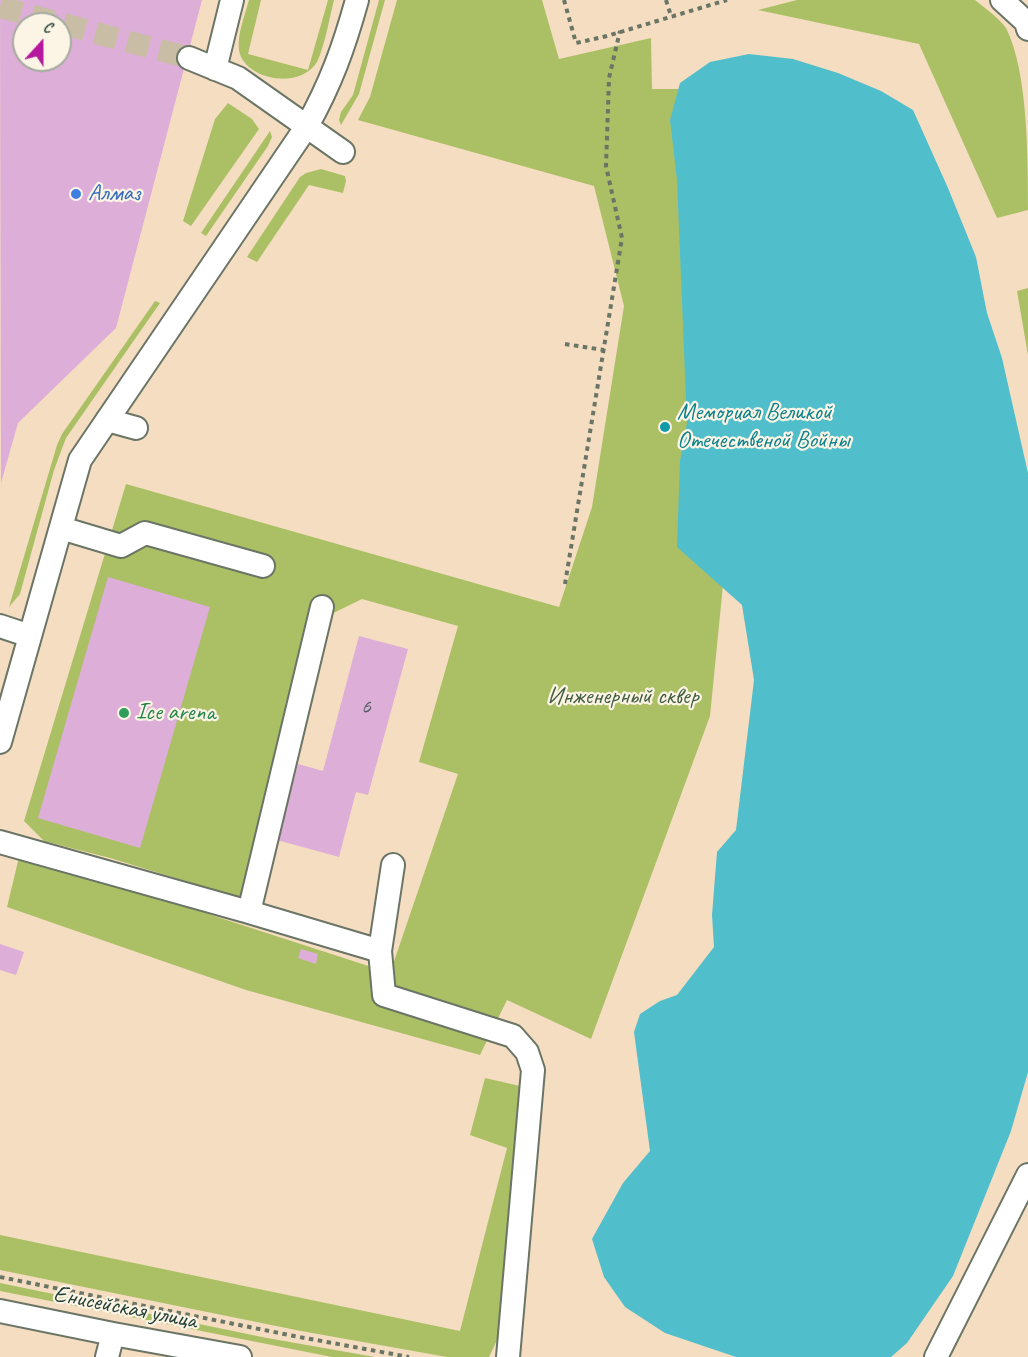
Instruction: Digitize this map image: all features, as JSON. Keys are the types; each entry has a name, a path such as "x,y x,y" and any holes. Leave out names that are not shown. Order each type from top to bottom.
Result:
{"street":[{"path":"215,69 232,0"},
{"path":"0,742 80,460 308,126 327,90 345,45 357,0"},
{"path":"1002,0 1026,22 1028,29"},
{"path":"189,58 238,78 343,152"},
{"path":"107,420 136,428"},
{"path":"61,528 121,546 145,533 263,566"},
{"path":"249,912 322,607"},
{"path":"0,626 30,636"},
{"path":"0,842 380,951"},
{"path":"393,865 380,951 384,995 513,1036 527,1052 533,1070 508,1357"},
{"path":"936,1357 1026,1184"},
{"name":"Енисейская улица","path":"0,1311 240,1357"},
{"path":"106,1357 113,1334"}],"path":[{"path":"564,0 576,43 727,0"},
{"path":"666,0 671,16"},
{"path":"565,584 622,238 606,166 609,78 620,32"},
{"path":"565,344 604,350"},
{"path":"0,1277 409,1357"}],"green space":[{"path":"249,0 261,0 248,54 308,70 328,0 334,0 320,56 309,71 285,79 273,78 250,68 243,60 239,50 239,38"},
{"path":"379,0 385,0 359,94 341,125 339,120 341,112 353,95"},
{"name":"Инженерный сквер","path":"397,0 542,0 559,59 651,38 652,89 718,89 749,323 710,716 591,1039 507,1000 480,1055 246,990 7,907 20,853 390,973 458,774 419,762 458,626 362,599 311,624 241,898 110,858 44,841 24,821 126,484 559,607 592,507 624,306 594,186 358,120 370,97"},
{"path":"797,0 975,0 996,17 1006,28 1013,46 1023,91 1028,166 1028,210 997,218 919,44 758,10"},
{"path":"228,103 252,119 259,129 191,226 183,221 215,119"},
{"path":"270,131 272,137 268,146 206,236 201,233"},
{"path":"321,169 345,176 343,193 309,185 257,262 247,257 300,177"},
{"path":"1028,288 1028,355 1017,291"},
{"path":"155,301 160,303 66,438 54,470 20,594 9,607 62,434"},
{"path":"485,1078 520,1086 498,1338 489,1357 447,1357 301,1331 0,1270 0,1235 460,1331 507,1148 470,1135"},
{"path":"0,1283 267,1338 375,1357 332,1357 0,1291"}],"water":[{"path":"749,54 793,59 838,73 881,91 913,110 976,257 987,313 1002,358 1028,473 1028,1072 1011,1131 953,1276 907,1343 891,1357 736,1357 665,1333 625,1307 604,1277 592,1239 623,1183 650,1151 634,1032 640,1014 660,1001 677,995 714,947 712,915 717,852 736,830 754,680 742,605 677,547 680,461 687,423 677,180 670,120 680,83 710,62"}],"building":[{"name":"Алмаз","path":"0,0 202,0 116,328 18,423 1,483"},
{"name":"Ice arena","path":"108,577 210,607 140,848 38,818"},
{"path":"359,636 408,649 368,795 356,792 339,857 277,840 298,764 323,771"},
{"path":"0,944 24,952 16,975 0,970"},
{"path":"301,949 318,954 316,964 298,958"}],"tunnel":[{"path":"0,7 189,58"}],"place":[{"name":"Алмаз","path":"76,194"},
{"name":"Мемориал Великой Отечественой Войны","path":"665,427"},
{"name":"Ice arena","path":"124,713"}]}
